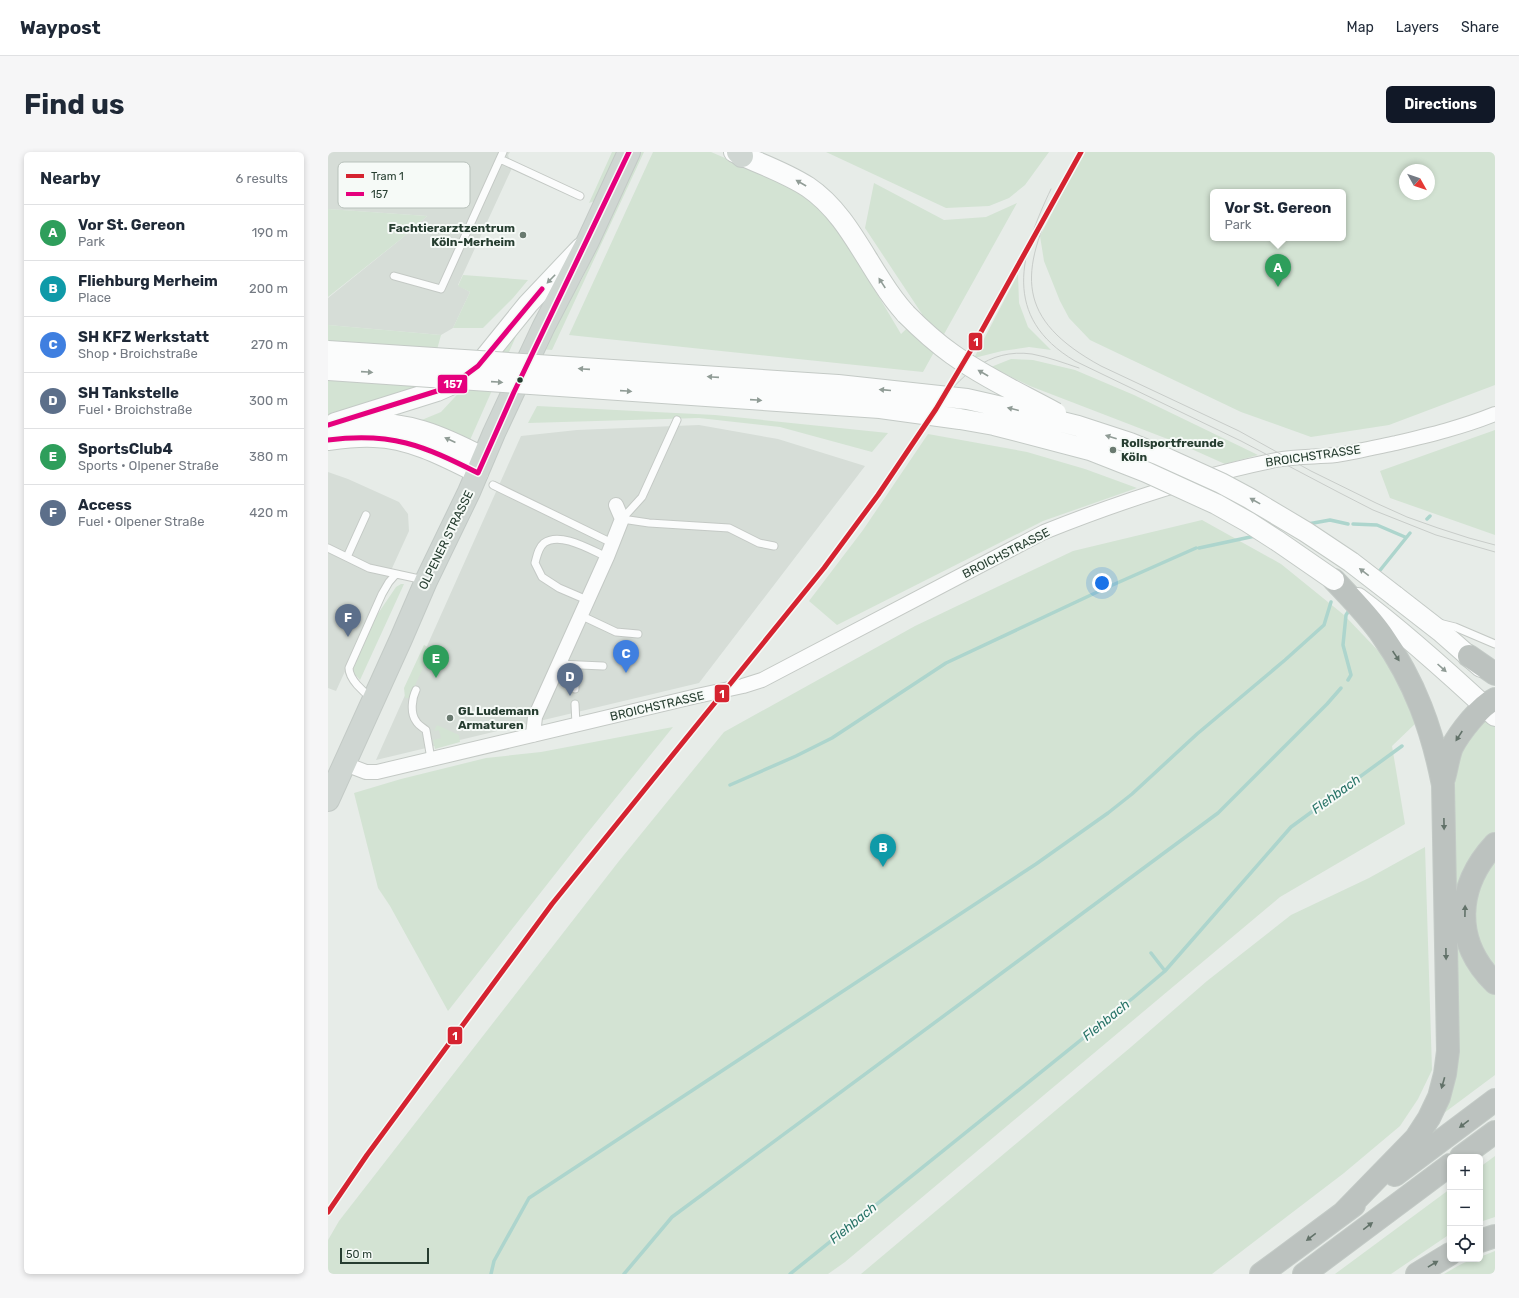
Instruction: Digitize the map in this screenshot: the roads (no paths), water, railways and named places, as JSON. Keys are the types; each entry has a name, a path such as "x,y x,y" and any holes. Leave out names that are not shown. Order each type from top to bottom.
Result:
{"highway":[{"path":"1334,580 1377,619 1415,691 1437,752 1443,785 1448,1051 1445,1074 1439,1097 1429,1118 1416,1138 1342,1214"},
{"path":"1469,656 1495,674"},
{"path":"1443,785 1452,748 1464,729 1491,707"},
{"path":"1495,844 1483,856 1474,872 1464,907 1465,925 1469,943 1476,960 1486,975 1495,983"},
{"path":"1261,1274 1495,1100"},
{"path":"1465,1154 1495,1132"},
{"path":"1304,1274 1447,1167"},
{"path":"1483,1240 1495,1236"},
{"path":"1417,1274 1447,1256"}],"main road":[{"name":"OLPENER STRASSE","path":"328,800 426,581 485,472 543,328 588,241 629,152"},
{"path":"738,153 808,187 826,203 848,228 882,282 906,314 935,341 958,358 1078,426"},
{"path":"330,430 437,391 456,383 465,377 478,366 528,304 588,241"},
{"path":"328,351 838,385 902,391 967,399 1078,426 1130,443 1157,454 1281,515 1351,562 1425,619 1469,656 1495,681"},
{"path":"328,370 880,408 994,425 1090,450 1146,472 1216,504 1248,522 1334,580"},
{"path":"330,430 374,422 413,428 445,438 485,472"},
{"path":"1377,619 1491,707"}],"street":[{"name":"BROICHSTRASSE","path":"345,764 366,772 374,772 743,686 762,680 1044,532 1143,495 1231,470 1277,460 1337,455 1440,433 1495,414"},
{"path":"533,736 535,717 607,557 622,519 616,506"}],"lane":[{"path":"394,276 441,289 502,156 580,196"},
{"path":"622,519 642,497 677,420"},
{"path":"485,472 612,543"},
{"path":"347,557 366,514"},
{"path":"622,519 649,523 728,528 759,543 774,546"},
{"path":"587,600 559,588 542,577 535,563 538,551 544,543 553,539 568,540 607,557"},
{"path":"328,548 369,568 426,581"},
{"path":"374,700 364,693 349,674 349,668 382,594 396,574"},
{"path":"580,616 616,632 638,634"},
{"path":"1425,619 1455,627 1495,644"},
{"path":"556,668 603,666"},
{"path":"556,668 574,683 575,689"},
{"path":"416,690 412,702 414,718 416,722 426,730 430,759"},
{"path":"575,704 576,725"}],"waterway":[{"path":"1427,519 1430,516"},
{"path":"1308,524 1330,520 1348,524"},
{"path":"1353,524 1377,525 1405,537"},
{"path":"1377,574 1410,533"},
{"path":"1199,548 1255,536"},
{"path":"730,785 796,756 832,738 946,663 1108,587 1196,548"},
{"path":"491,1274 494,1261 529,1198 1036,864 1108,813 1132,794 1197,734 1324,625 1331,602"},
{"path":"1348,680 1351,675 1343,645 1346,615 1350,609"},
{"path":"624,1274 672,1217 1218,813 1327,704 1341,688"},
{"name":"Flehbach","path":"790,1274 1165,971 1291,827 1402,746"},
{"path":"1151,953 1165,971"}],"tram line":[{"name":"1","path":"328,1212 367,1155 552,904 824,568 878,495 936,409 971,350 1081,152"},
{"path":"1051,189 1031,237 1025,260 1024,283 1027,304 1036,325 1051,344 1075,361 1241,441 1373,510 1436,535 1495,552"},
{"path":"1058,193 1045,221 1036,247 1032,271 1033,292 1039,312 1053,330 1073,348 1101,366 1239,431 1311,471 1376,503 1407,517 1438,528 1495,545"},
{"path":"936,409 965,376 976,367 1002,355 1016,353 1032,354 1050,358 1079,368"}],"place":[{"name":"Fachtierarztzentrum Köln-Merheim","path":"523,235"},
{"name":"Vor St. Gereon","path":"1278,287"},
{"name":"Rollsportfreunde Köln","path":"1113,450"},
{"name":"Access","path":"348,637"},
{"name":"SH KFZ Werkstatt","path":"626,673"},
{"name":"SportsClub4","path":"436,678"},
{"name":"SH Tankstelle","path":"570,696"},
{"name":"GL Ludemann Armaturen","path":"450,718"},
{"name":"Fliehburg Merheim","path":"883,867"}]}
